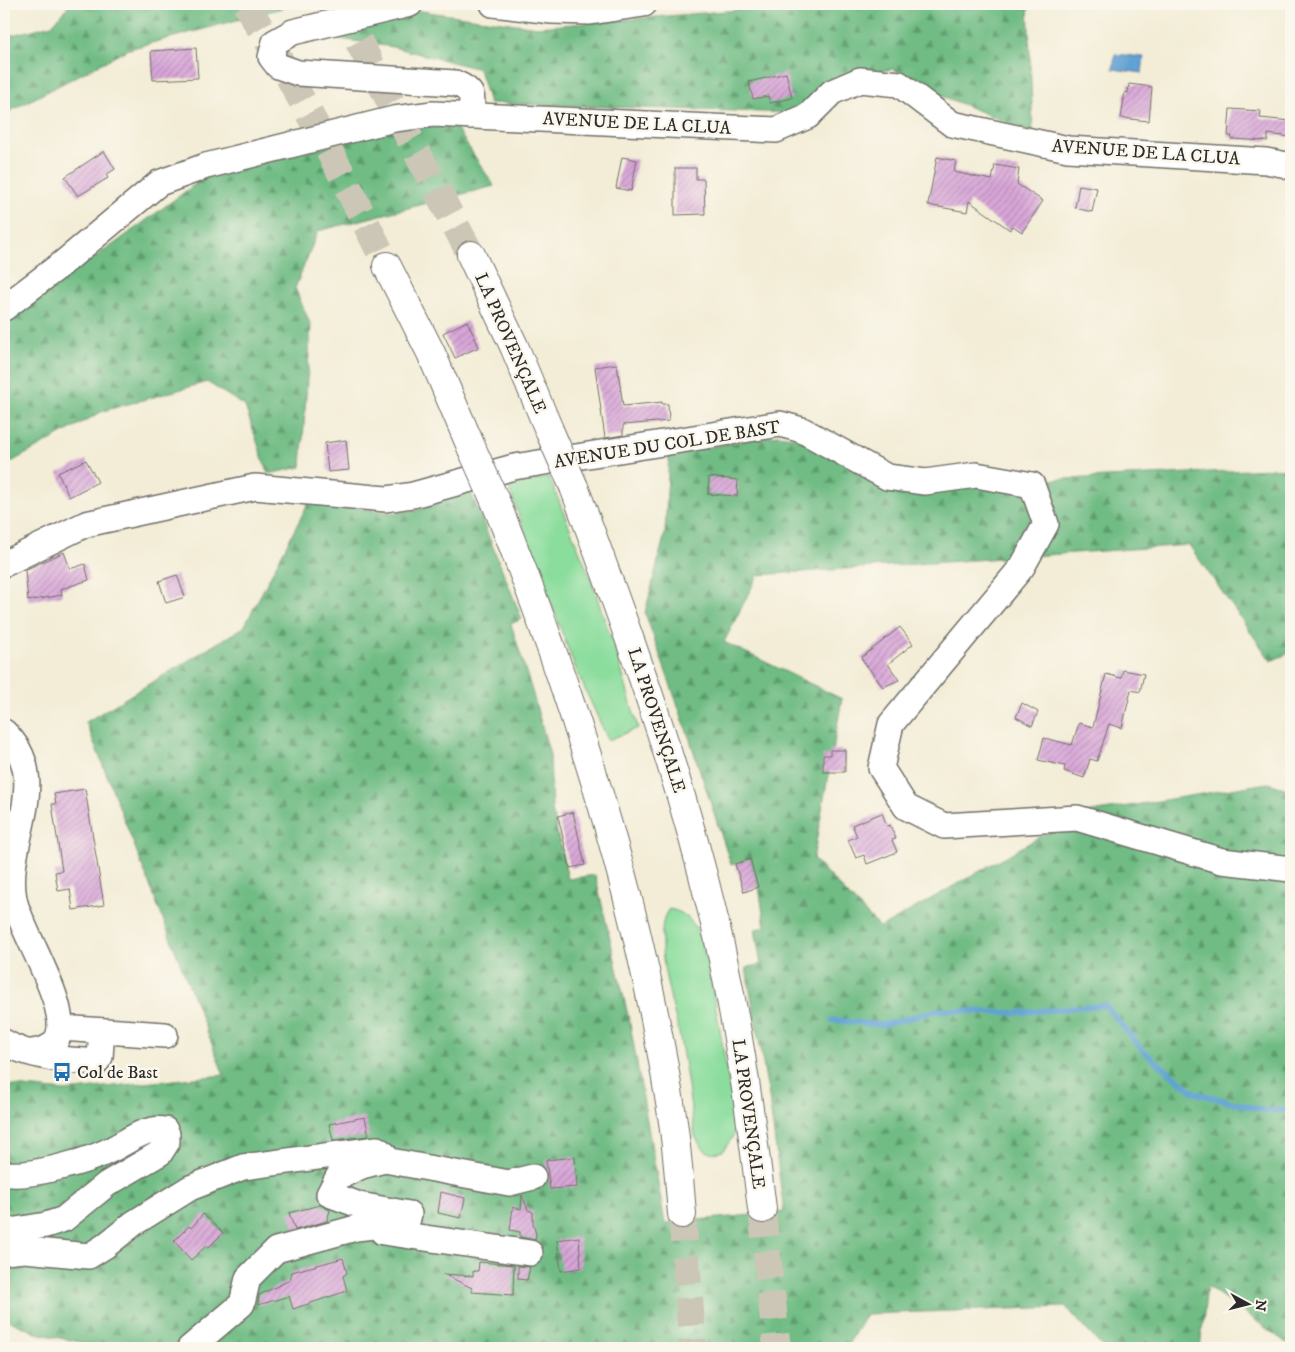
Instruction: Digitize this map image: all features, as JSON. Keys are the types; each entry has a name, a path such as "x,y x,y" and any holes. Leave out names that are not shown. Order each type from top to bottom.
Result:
{"highway":[{"name":"LA PROVENÇALE","path":"471,255 514,346 574,487 623,617 655,710 689,821 713,911 733,1008 751,1117 762,1209"},
{"path":"387,266 431,353 496,503 529,584 568,694 612,839 643,959 672,1110 682,1214"}],"street":[{"path":"410,4 293,32 276,42 271,57 278,66 298,73 455,82 470,92 472,99 470,116"},
{"path":"493,4 552,11 590,12 644,4"},
{"name":"AVENUE DE LA CLUA","path":"4,308 63,263 159,183 206,166 394,119 433,114 776,130 808,116 832,92 860,80 899,84 952,124 1068,149 1266,160 1291,167"},
{"name":"AVENUE DU COL DE BAST","path":"4,564 86,524 255,487 386,500 413,495 514,468 780,424 802,430 888,477 925,482 976,475 1032,485 1046,524 1022,568 891,724 881,768 906,807 944,826 1077,818 1222,861 1291,869"},
{"path":"4,732 11,739 22,757 28,788 13,860 14,899 19,916 59,1008 60,1028 58,1036 53,1044 46,1049 32,1052"},
{"path":"60,1028 165,1035"},
{"path":"4,1042 21,1050 59,1059 97,1061 100,1056 102,1031"},
{"path":"4,1173 10,1175 48,1170 107,1152 157,1128 165,1130 167,1134 167,1142 160,1153 107,1184 64,1219 46,1225 4,1232"},
{"path":"4,1252 25,1250 89,1256 134,1223 190,1188 243,1167 377,1149 384,1154 385,1160"},
{"path":"190,1348 242,1304 248,1278 276,1250 356,1228 407,1222 409,1214 359,1205 329,1194 338,1177 362,1166 385,1160 509,1183 533,1177"},
{"path":"356,1228 530,1254"}],"green space":[{"path":"70,4 297,4 129,49 4,114 4,37 52,25"},
{"path":"809,4 1028,4 1033,133 930,91 893,69 837,77 793,113 489,103 479,69 393,47 314,35 413,10 538,27"},
{"path":"425,122 455,126 494,186 318,231 295,288 311,326 301,467 268,474 245,406 207,382 103,411 4,466 4,317 110,247 205,177"},
{"path":"778,435 794,437 903,487 1291,468 1291,652 1271,661 1189,545 758,575 724,642 842,699 813,859 880,928 1080,814 1268,783 1291,790 1291,1346 1207,1286 1200,1348 1103,1348 1066,1307 866,1314 846,1348 109,1348 36,1333 4,1318 4,1085 65,1091 224,1075 86,722 244,627 310,500 392,513 419,510 470,490 522,619 511,624 550,755 552,810 568,879 595,875 630,1024 665,1223 784,1212 769,1097 746,968 761,964 755,929 765,927 759,887 750,860 731,865 689,737 645,613 665,533 669,454"},
{"path":"549,477 590,577 617,655 638,728 608,740 574,665 508,486"},
{"path":"669,909 678,911 685,916 696,929 708,968 736,1132 723,1151 713,1153 706,1151 695,1136 683,1055 663,962 662,928 664,918"}],"water":[{"path":"1115,54 1144,57 1142,73 1113,69"}],"building":[{"path":"196,48 198,78 153,80 151,51"},
{"path":"786,73 792,98 770,103 768,96 753,99 749,82"},
{"path":"1129,84 1152,87 1149,121 1121,118 1125,92 1128,93"},
{"path":"1230,109 1261,111 1260,118 1291,121 1291,137 1268,134 1268,141 1231,139 1232,136 1228,136"},
{"path":"104,151 115,169 106,175 108,178 78,196 65,177"},
{"path":"622,157 637,160 631,191 616,188"},
{"path":"937,157 956,161 954,172 992,180 995,165 1019,169 1017,184 1043,201 1022,232 1013,226 1010,230 969,201 967,212 928,205"},
{"path":"675,168 696,168 696,179 704,179 705,214 675,215"},
{"path":"1079,185 1097,188 1092,212 1075,208"},
{"path":"467,321 479,347 455,358 443,333"},
{"path":"617,364 623,406 662,402 662,404 668,404 669,421 623,425 623,435 605,438 595,367"},
{"path":"346,440 349,470 328,472 325,443"},
{"path":"86,460 98,482 69,497 58,473"},
{"path":"709,477 738,480 737,496 708,494"},
{"path":"64,552 70,569 85,564 89,580 61,589 62,595 28,601 25,570"},
{"path":"177,575 185,597 166,603 159,581"},
{"path":"900,627 913,644 888,664 899,680 883,687 861,658"},
{"path":"1123,670 1144,674 1140,692 1131,690 1122,728 1109,724 1097,761 1090,759 1084,778 1064,771 1065,766 1038,760 1044,738 1072,745 1079,723 1093,727 1106,674 1121,678"},
{"path":"1022,703 1038,712 1032,726 1016,717"},
{"path":"830,750 845,750 845,772 823,772 823,755 830,755"},
{"path":"85,789 104,905 73,910 70,889 58,891 55,872 62,871 52,804 56,804 54,794"},
{"path":"573,812 585,865 570,868 558,816"},
{"path":"882,813 887,826 890,825 896,839 892,840 897,852 867,864 864,855 856,858 848,840 857,836 852,825"},
{"path":"750,859 758,887 744,892 735,864"},
{"path":"365,1117 369,1136 333,1140 329,1124"},
{"path":"575,1157 577,1187 550,1189 546,1160"},
{"path":"441,1192 465,1198 461,1218 438,1213"},
{"path":"522,1195 528,1210 533,1212 535,1240 520,1237 520,1232 510,1230 513,1207 521,1209"},
{"path":"320,1205 330,1210 327,1221 295,1230 289,1213"},
{"path":"203,1214 223,1233 208,1248 206,1246 191,1260 174,1241 189,1226 191,1228"},
{"path":"579,1237 581,1268 561,1271 557,1240"},
{"path":"343,1258 347,1273 343,1276 347,1291 293,1309 289,1296 258,1305 259,1295 290,1280 292,1272"},
{"path":"479,1262 514,1265 513,1295 472,1292 472,1288 443,1274 473,1276 473,1271 478,1271"},
{"path":"518,1266 530,1267 527,1280 518,1279"}],"waterway":[{"path":"832,1020 883,1025 938,1010 1017,1013 1105,1005 1143,1051 1195,1093 1267,1111 1291,1110"}],"tunnel":[{"path":"246,4 286,71 339,169 387,266"},
{"path":"339,4 471,255"},
{"path":"762,1209 777,1348"},
{"path":"682,1214 693,1348"}],"place":[{"name":"Col de Bast","path":"62,1072"}]}
